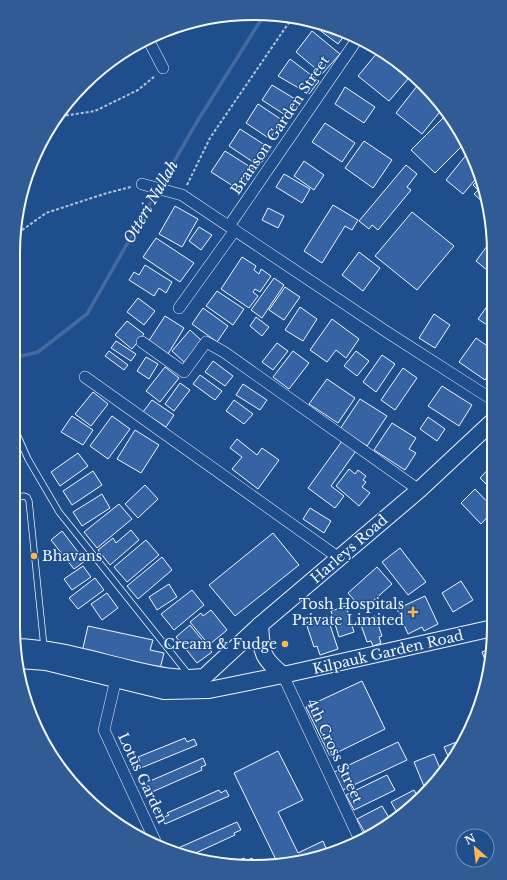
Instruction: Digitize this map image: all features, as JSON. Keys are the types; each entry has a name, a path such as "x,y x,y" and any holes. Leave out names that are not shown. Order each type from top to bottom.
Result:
{"main road":[{"name":"Harleys Road","path":"198,678 419,490 487,427"},
{"path":"260,625 262,650 269,663 283,675"},
{"name":"Kilpauk Garden Road","path":"22,660 46,662 164,691 209,690 487,630"},
{"path":"21,648 60,651 168,677 198,678"}],"street":[{"path":"151,43 163,68"},
{"name":"Branson Garden Street","path":"180,308 355,43"},
{"path":"142,184 182,195 390,334 487,396"},
{"path":"142,342 184,372 206,342 230,357 419,490"},
{"path":"85,377 339,558"},
{"name":"4th Cross Street","path":"283,675 358,836"},
{"name":"Lotus Garden","path":"116,679 104,730 153,837"}],"lane":[{"path":"20,441 28,459 59,512 198,678"},
{"path":"20,497 27,497 29,501 44,650"}],"path":[{"path":"182,195 210,138 289,23"},
{"path":"65,116 95,111 138,90 163,68"},
{"path":"21,231 46,213 107,193 142,184"}],"building":[{"path":"319,29 343,38 338,44"},
{"path":"312,31 340,54 322,74 296,52"},
{"path":"376,55 408,79 389,101 358,76"},
{"path":"290,59 319,81 309,94 278,76"},
{"path":"272,85 300,102 290,118 262,100"},
{"path":"417,86 440,112 422,134 396,113"},
{"path":"345,87 375,107 364,123 335,104"},
{"path":"258,104 282,120 270,139 246,123"},
{"path":"444,118 461,147 435,173 411,150"},
{"path":"325,123 355,143 342,162 312,142"},
{"path":"240,129 271,149 259,166 229,146"},
{"path":"364,141 392,160 373,188 345,168"},
{"path":"225,151 255,170 241,191 211,172"},
{"path":"466,156 475,179 463,194 446,180"},
{"path":"304,161 324,175 314,190 294,176"},
{"path":"406,165 417,174 407,187 411,190 378,230 372,225 369,229 359,221"},
{"path":"284,174 310,189 302,203 276,187"},
{"path":"476,182 481,200 474,194 478,190 473,185"},
{"path":"333,205 358,220 352,230 345,226 322,263 304,251"},
{"path":"175,206 198,219 182,247 159,234"},
{"path":"268,208 284,216 278,228 262,220"},
{"path":"412,212 454,246 417,290 375,256"},
{"path":"199,227 212,235 201,250 189,241"},
{"path":"156,238 194,263 180,282 143,257"},
{"path":"487,246 487,270 476,261"},
{"path":"359,252 380,268 363,291 342,275"},
{"path":"242,257 256,266 254,270 259,274 261,269 271,276 260,292 255,289 253,292 258,296 249,308 221,289"},
{"path":"145,265 172,282 166,293 159,288 154,296 129,280 134,272 139,275"},
{"path":"274,278 284,285 262,318 251,310"},
{"path":"285,287 300,297 284,320 269,310"},
{"path":"217,291 244,309 233,325 206,306"},
{"path":"138,298 155,311 144,325 127,312"},
{"path":"487,306 487,325 478,319"},
{"path":"300,307 317,319 303,341 285,330"},
{"path":"203,308 228,326 217,342 192,324"},
{"path":"434,314 450,325 435,348 419,338"},
{"path":"165,316 184,328 168,354 148,342"},
{"path":"256,317 269,327 262,336 250,326"},
{"path":"332,319 359,339 346,358 336,350 327,362 310,350"},
{"path":"127,321 144,334 132,349 115,335"},
{"path":"190,330 202,341 184,362 172,351"},
{"path":"476,338 487,346 487,377 485,380 459,362"},
{"path":"116,341 136,354 131,361 111,348"},
{"path":"277,343 288,351 273,370 262,362"},
{"path":"109,351 128,365 124,370 105,356"},
{"path":"293,351 309,363 289,389 273,377"},
{"path":"356,351 369,361 357,376 344,366"},
{"path":"382,355 395,364 376,392 363,382"},
{"path":"146,357 158,364 149,379 137,371"},
{"path":"213,361 233,376 225,386 205,372"},
{"path":"165,367 179,378 160,402 146,391"},
{"path":"403,368 417,378 395,410 381,400"},
{"path":"200,375 222,391 215,400 193,384"},
{"path":"327,379 355,398 338,423 309,404"},
{"path":"180,383 190,390 174,411 165,404"},
{"path":"243,384 267,400 260,410 236,395"},
{"path":"442,386 472,405 459,426 428,406"},
{"path":"93,392 108,404 91,426 75,414"},
{"path":"360,399 387,416 367,446 340,429"},
{"path":"152,400 174,415 166,427 143,412"},
{"path":"234,400 253,414 244,424 226,411"},
{"path":"72,416 93,430 83,445 61,432"},
{"path":"112,416 130,429 108,459 90,446"},
{"path":"428,417 445,429 437,441 420,429"},
{"path":"392,423 416,438 409,449 416,453 405,470 374,450"},
{"path":"135,430 159,445 141,473 117,459"},
{"path":"237,439 257,455 262,448 279,460 258,489 232,469 242,457 230,448"},
{"path":"342,441 356,451 331,486 344,496 335,508 308,488"},
{"path":"78,453 88,466 60,486 51,472"},
{"path":"349,469 355,474 358,470 366,476 363,480 366,482 362,487 370,493 359,506 336,486"},
{"path":"487,470 487,485 480,478"},
{"path":"93,471 102,485 72,505 63,491"},
{"path":"145,485 158,499 138,518 125,504"},
{"path":"475,489 487,502 487,518 481,524 461,503"},
{"path":"102,494 110,508 82,526 73,512"},
{"path":"119,504 132,519 97,548 84,532"},
{"path":"310,508 331,521 324,533 303,519"},
{"path":"131,530 139,540 110,565 98,550 113,538 116,543"},
{"path":"62,531 85,561 74,569 51,540"},
{"path":"273,533 299,565 235,616 209,585"},
{"path":"146,540 159,555 127,582 114,567"},
{"path":"400,548 426,582 408,595 382,562"},
{"path":"162,557 172,570 138,599 127,586"},
{"path":"83,566 91,577 72,590 64,579"},
{"path":"377,567 392,584 363,610 348,593"},
{"path":"95,578 104,590 78,609 69,598"},
{"path":"461,581 473,600 453,612 442,593"},
{"path":"169,584 177,597 157,610 149,597"},
{"path":"192,590 204,605 174,630 161,614"},
{"path":"107,593 118,608 102,620 91,604"},
{"path":"425,596 438,624 424,631 422,627 408,634 397,609"},
{"path":"346,606 354,632 339,637 331,611"},
{"path":"211,610 227,630 209,645 190,622 201,613 203,616"},
{"path":"327,616 338,649 320,655 317,646 314,647 306,623"},
{"path":"375,616 382,636 379,637 381,643 373,646 371,641 367,642 360,622"},
{"path":"190,625 212,652 197,663 176,637"},
{"path":"88,626 153,640 150,650 164,653 160,669 82,652"},
{"path":"486,650 485,659 482,652"},
{"path":"362,681 385,729 330,756 306,707"},
{"path":"185,738 187,742 194,739 197,745 136,770 133,764 140,761 138,757"},
{"path":"398,742 407,760 343,790 334,772"},
{"path":"457,742 448,756 444,747"},
{"path":"278,751 303,800 278,812 298,853 323,841 326,849 299,856 276,859 234,773"},
{"path":"434,754 440,768 424,786 414,762"},
{"path":"203,758 206,765 201,767 202,770 152,792 151,789 144,792 141,785"},
{"path":"387,775 395,790 354,810 346,795"},
{"path":"219,790 221,793 226,790 229,796 165,824 162,818 169,815 167,813"},
{"path":"414,790 416,794 396,812 391,802"},
{"path":"382,806 389,817 365,832 357,819"},
{"path":"237,822 241,830 234,833 235,835 196,853 178,848"}],"waterway":[{"name":"Otteri Nullah","path":"20,356 38,352 87,314 195,125 261,20"}],"place":[{"name":"Bhavans","path":"34,556"},
{"name":"Tosh Hospitals Private Limited","path":"413,612"},
{"name":"Cream & Fudge","path":"285,644"}]}
